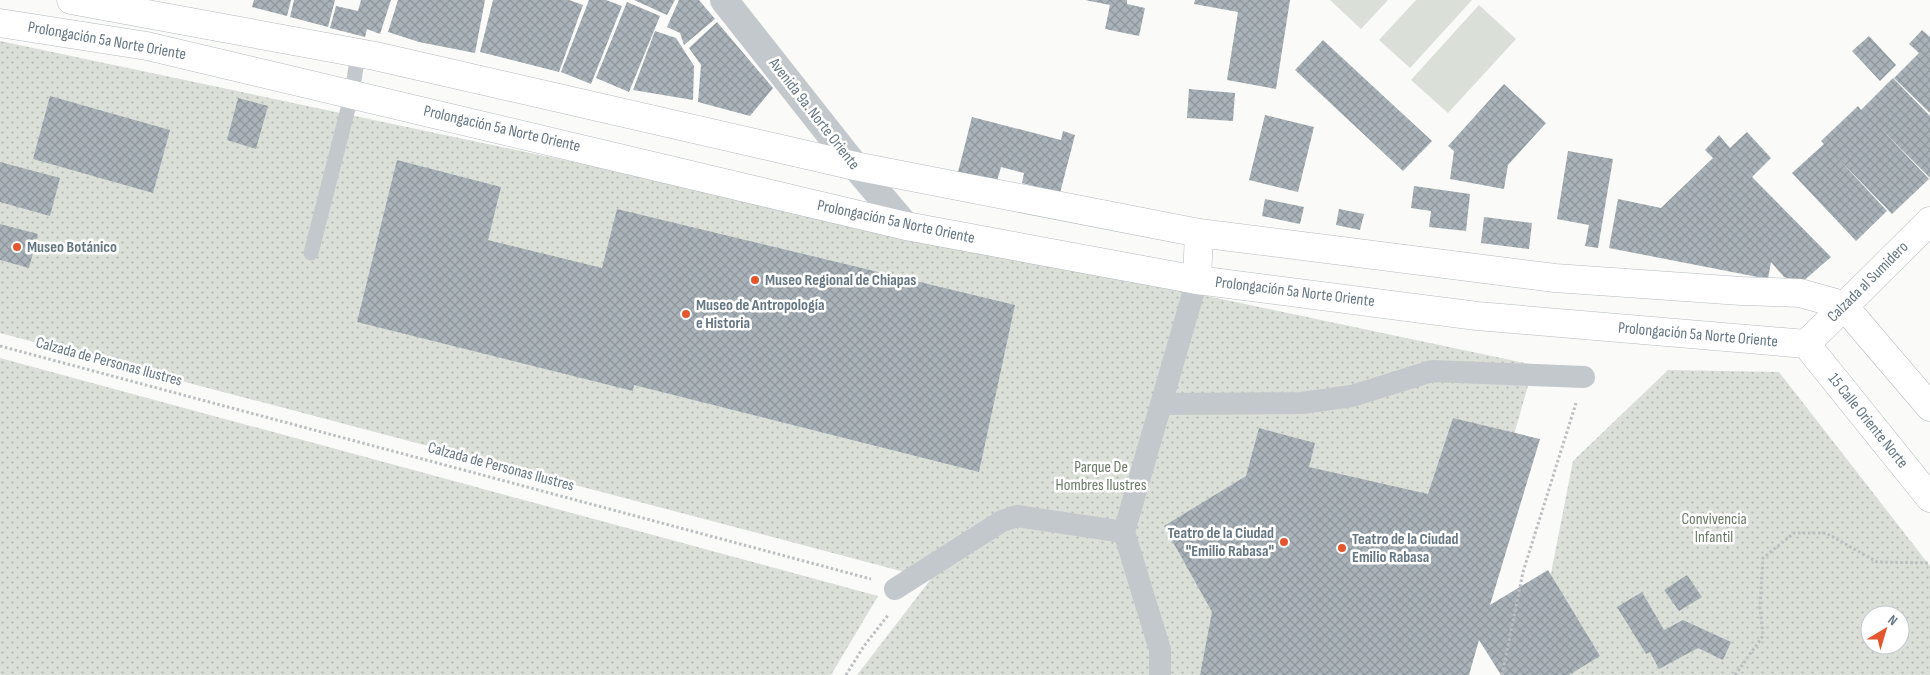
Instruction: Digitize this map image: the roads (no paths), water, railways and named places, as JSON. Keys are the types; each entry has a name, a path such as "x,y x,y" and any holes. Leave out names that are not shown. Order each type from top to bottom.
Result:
{"main road":[{"name":"Prolongación 5a Norte Oriente","path":"71,0 375,56 855,166 1199,234 1555,278 1800,293 1843,306"},
{"name":"Prolongación 5a Norte Oriente","path":"0,23 148,46 906,226 1197,280 1477,316 1806,344"},
{"name":"Calzada al Sumidero","path":"1806,344 1930,221"},
{"path":"1197,280 1199,234"},
{"path":"1843,306 1930,407"},
{"name":"15 Calle Oriente Norte","path":"1806,344 1930,498"}],"street":[{"name":"Avenida 9a. Norte Oriente","path":"724,0 855,166 906,226"},
{"path":"1160,675 1160,650 1124,532 1197,280"},
{"path":"1161,404 1302,403 1352,396 1432,371 1584,377"},
{"path":"895,589 1002,521 1017,516 1124,532"}],"lane":[{"path":"311,253 352,93 358,54"}],"place":[{"name":"Museo Botánico","path":"17,247"},
{"name":"Museo Regional de Chiapas","path":"755,280"},
{"name":"Museo de Antropología e Historia","path":"686,314"},
{"name":"Teatro de la Ciudad \"Emilio Rabasa\"","path":"1284,542"},
{"name":"Teatro de la Ciudad Emilio Rabasa","path":"1342,548"}],"park label":[{"name":"Parque De Hombres Ilustres","path":"1101,476"},
{"name":"Convivencia Infantil","path":"1714,528"}]}
